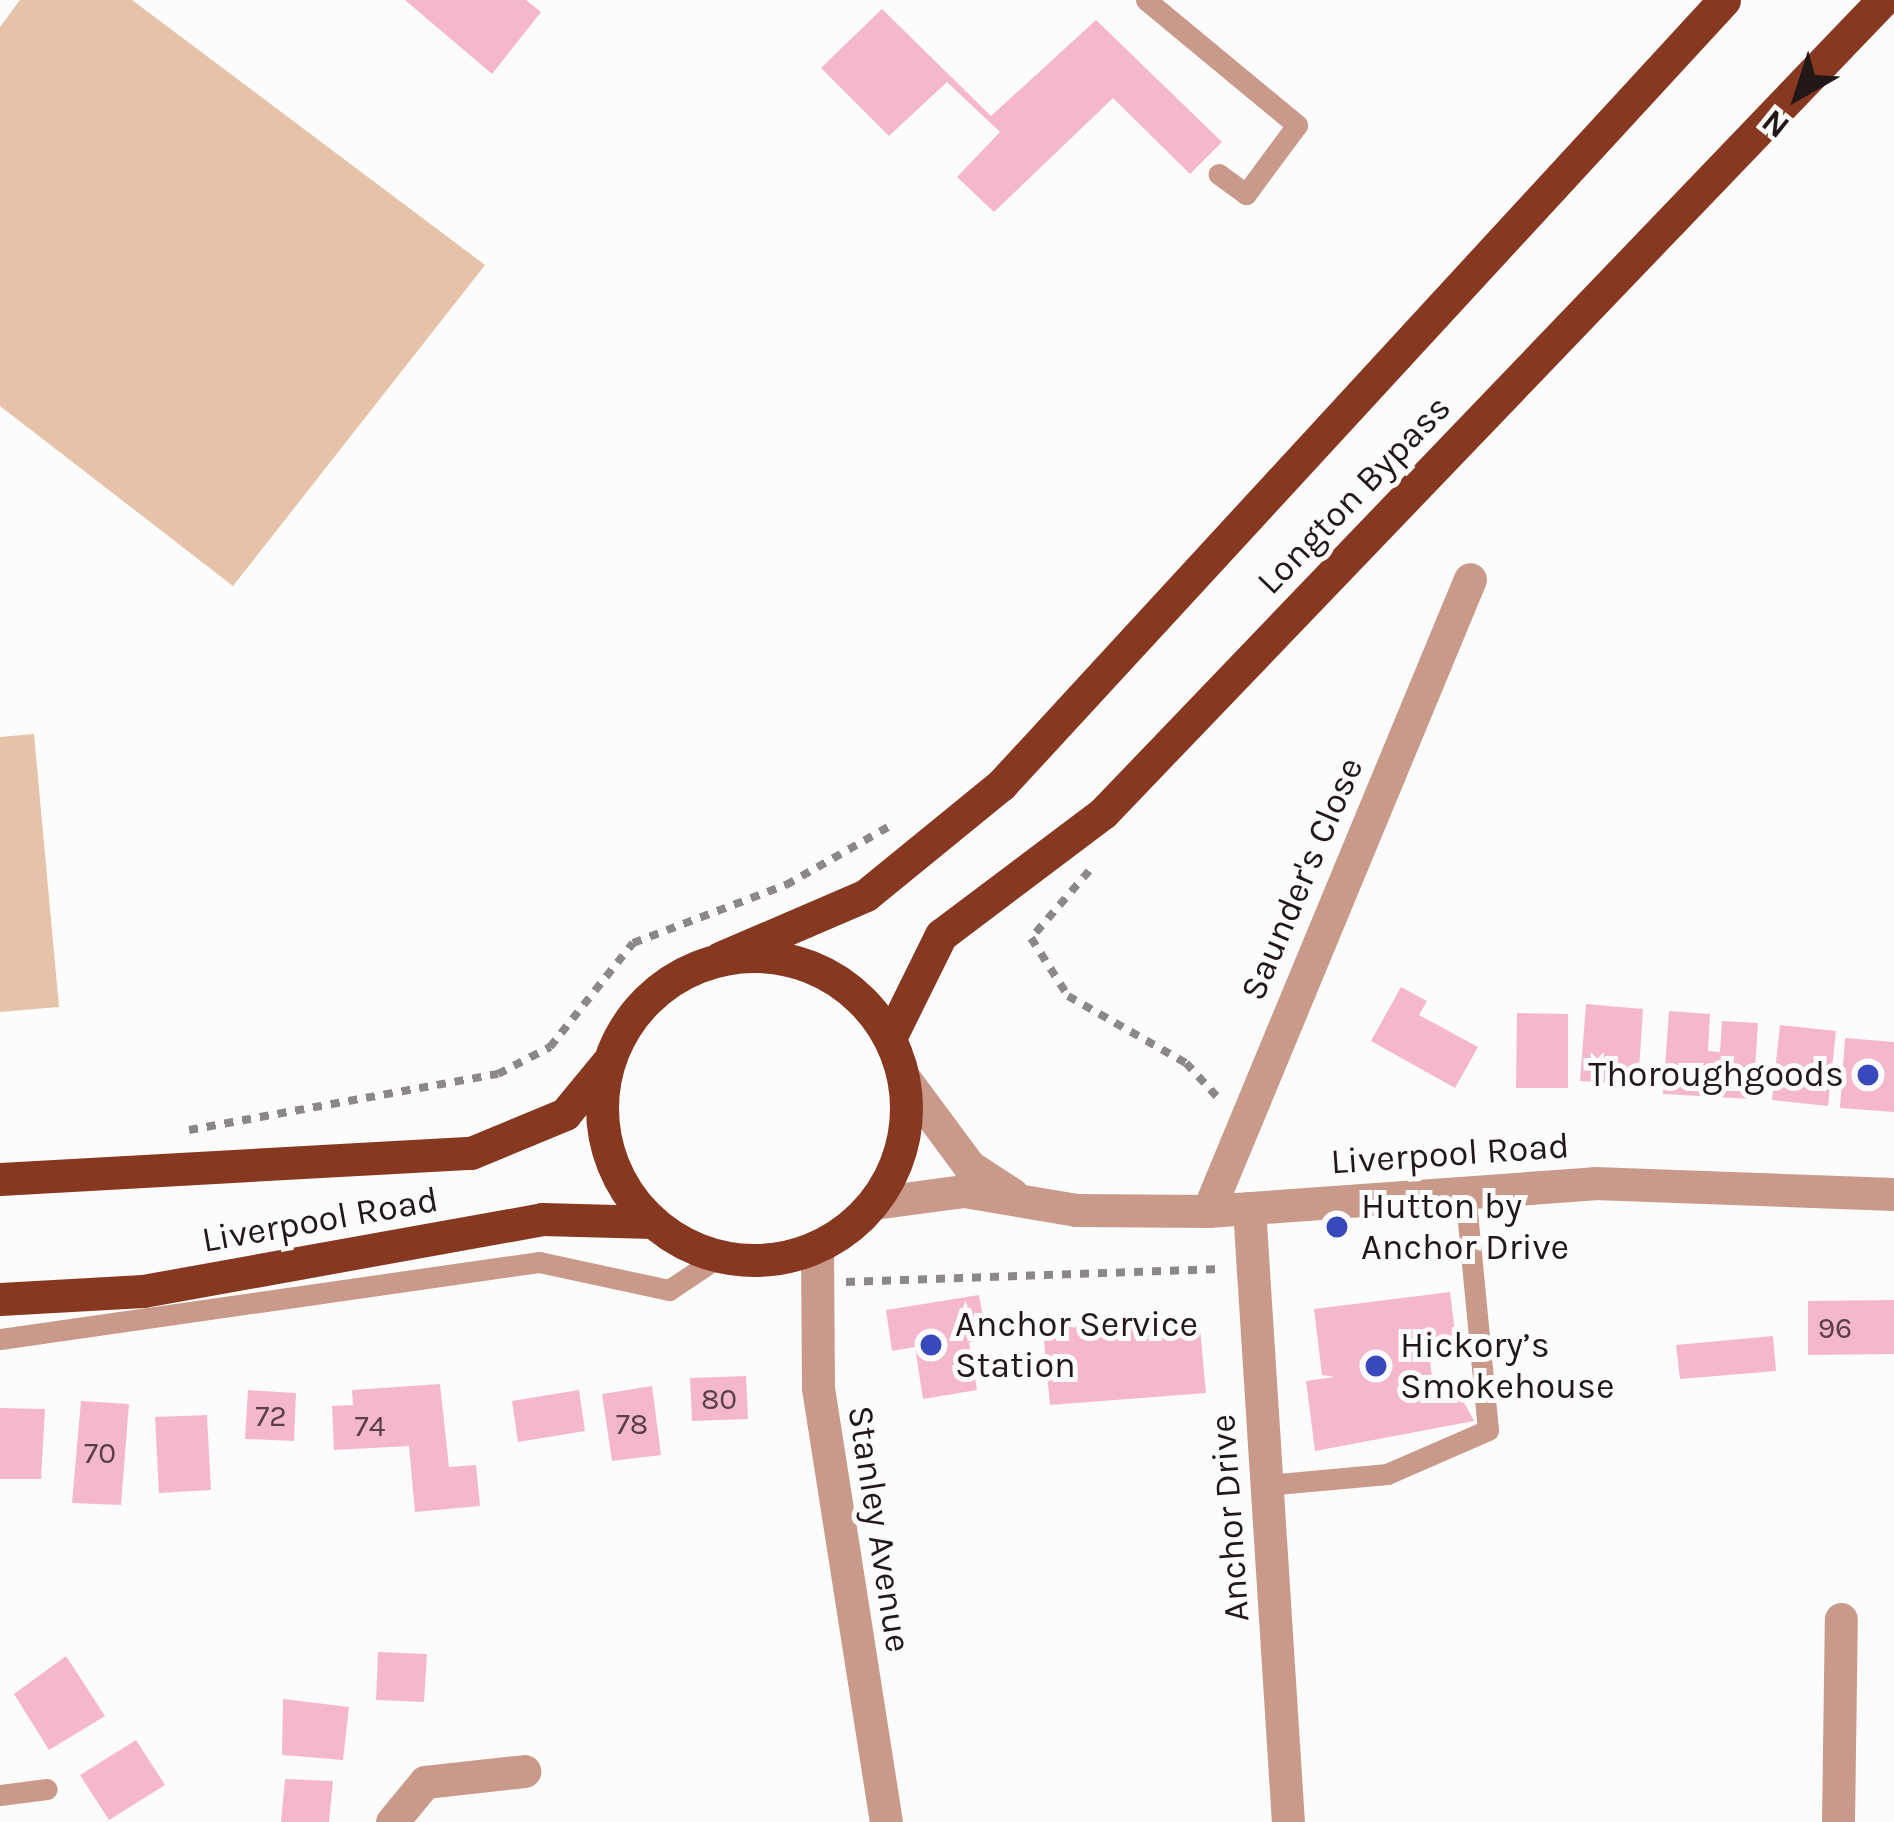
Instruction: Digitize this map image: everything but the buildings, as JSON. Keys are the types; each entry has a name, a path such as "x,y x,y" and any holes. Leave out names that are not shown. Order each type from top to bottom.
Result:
{"highway":[{"name":"Longton Bypass","path":"720,958 866,895 986,798 1724,0"},
{"name":"Longton Bypass","path":"890,1038 941,934 1103,813 1883,0"},
{"path":"720,958 818,969 890,1038 904,1078 902,1143 874,1203 818,1247 717,1258 652,1222 606,1149 607,1063 650,995 720,958"},
{"name":"Liverpool Road","path":"0,1179 471,1153 566,1114 607,1063"},
{"name":"Liverpool Road","path":"0,1300 143,1291 542,1220 652,1222"}],"street":[{"name":"Saunder's Close","path":"1208,1210 1470,579"},
{"name":"Liverpool Road","path":"904,1078 957,1153 1013,1195"},
{"name":"Liverpool Road","path":"874,1203 1013,1195 1076,1210 1208,1210 1466,1191 1741,1181 1894,1194"},
{"name":"Anchor Drive","path":"1249,1208 1288,1822"},
{"name":"Stanley Avenue","path":"818,1247 818,1388 886,1822"},
{"path":"1838,1822 1841,1618"},
{"path":"392,1822 425,1782 524,1771"}],"lane":[{"path":"1146,0 1297,125 1246,194 1218,174"},
{"path":"1267,1485 1387,1474 1488,1430 1466,1191"},
{"path":"0,1340 539,1262 669,1290 717,1258"},
{"path":"0,1795 47,1789"}],"path":[{"path":"182,1132 498,1074 550,1047 632,943 786,885 900,821"},
{"path":"1052,909 1031,938 1068,996 1186,1063 1242,1125"},
{"path":"817,1282 1252,1268"}],"shaded area":[{"path":"20,0 132,0 485,265 233,586 0,406 0,27"},
{"path":"34,734 59,1007 0,1012 0,737"}],"place":[{"name":"Thoroughgoods","path":"1868,1075"},
{"name":"Hutton by Anchor Drive","path":"1337,1227"},
{"name":"Anchor Service Station","path":"931,1345"},
{"name":"Hickory’s Smokehouse","path":"1376,1366"}]}
